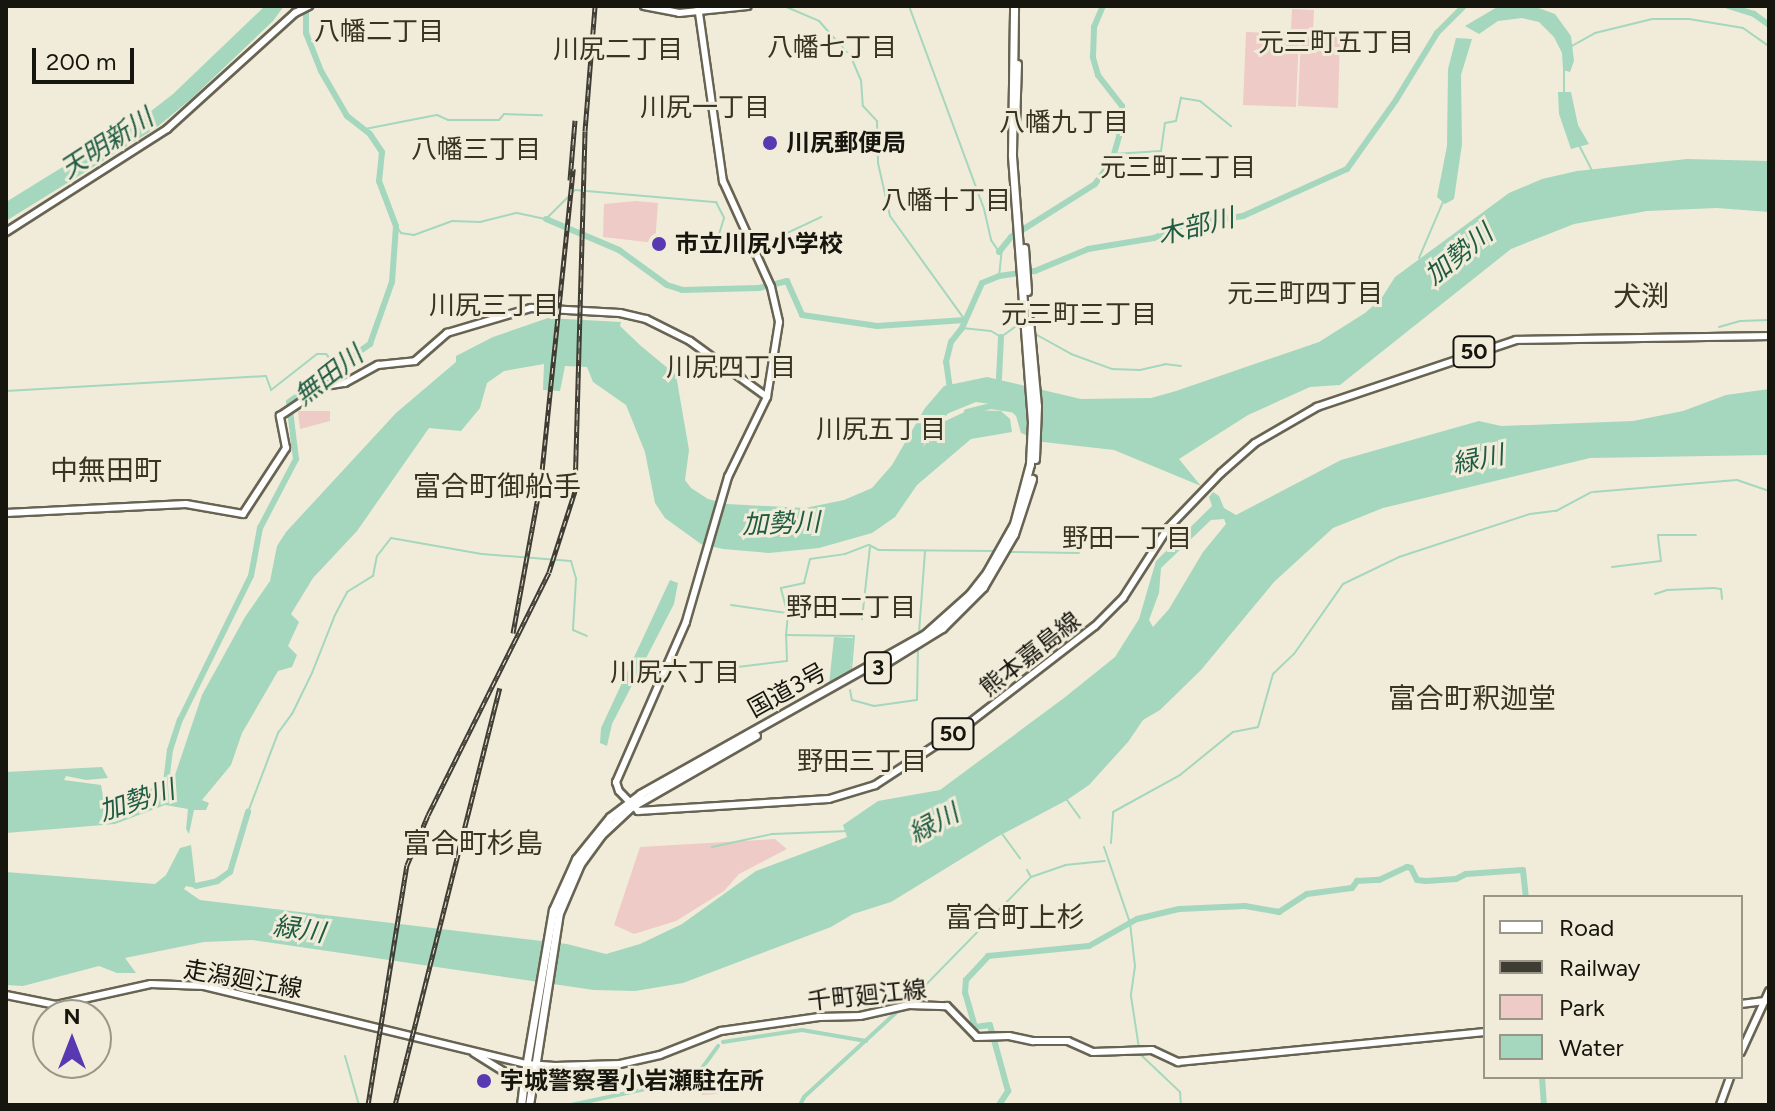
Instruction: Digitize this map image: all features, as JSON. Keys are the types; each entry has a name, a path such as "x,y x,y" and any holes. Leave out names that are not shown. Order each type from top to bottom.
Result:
{"highway":[{"name":"国道3号","path":"521,1105 530,1069 553,928 565,893 580,864 601,835 629,804 886,664 942,628 983,587 1007,549 1025,506 1034,448 1015,132 1017,6"},
{"name":"国道3号","path":"529,1105 530,1069"}],"main road":[{"path":"6,232 167,129 295,13 309,6"},
{"path":"644,6 679,13 748,6"},
{"path":"629,804 616,787 616,782 677,646 728,477 767,397 779,322 770,285 723,181 698,9"},
{"path":"6,513 186,504 243,514 283,455 286,436 280,416 284,413 325,386 345,383 373,367 415,361 447,333 531,308 620,313 646,319 690,341 767,397"},
{"name":"熊本嘉島線","path":"629,804 648,813 829,799 875,785 968,724 1095,626 1123,598 1153,548 1211,483 1255,443 1306,411 1493,345 1544,338 1769,336"},
{"name":"走潟廻江線","path":"6,995 56,1005 151,984 204,986 471,1051 530,1069"},
{"path":"1743,1048 1769,991"},
{"path":"1743,1004 1767,1000"},
{"name":"千町廻江線","path":"551,1081 660,1055 721,1031 819,1017 871,1015 909,1005 947,1006 971,1035 1075,1042 1093,1052 1138,1050 1189,1062 1483,1032"},
{"name":"走潟廻江線","path":"471,1051 507,1074 551,1081"},
{"name":"千町廻江線","path":"530,1069 620,1064"},
{"path":"1720,1105 1729,1079"}],"green space":[{"path":"1292,9 1314,10 1313,31 1291,29"},
{"path":"1246,32 1299,34 1296,107 1243,105"},
{"path":"1301,34 1340,36 1338,108 1298,106"},
{"path":"636,201 658,203 655,243 603,237 604,204"},
{"path":"298,411 330,411 330,421 300,429"},
{"path":"775,839 787,849 739,874 724,891 676,921 634,934 614,925 640,847"},
{"path":"717,1074 717,1094 702,1095 701,1075"}],"water":[{"name":"天明新川","path":"265,6 284,6 273,21 191,99 156,128 6,221 6,202 142,118 173,94"},
{"path":"1499,6 1533,6 1555,14 1571,36 1574,61 1570,72 1563,70 1562,53 1554,37 1539,22 1522,18 1498,21 1479,34 1465,26"},
{"path":"1456,38 1472,39 1461,75 1462,144 1454,199 1445,204 1437,197 1447,146 1448,69"},
{"path":"1558,92 1571,92 1578,125 1589,144 1571,149 1559,114"},
{"path":"1687,159 1769,161 1769,212 1717,208 1647,211 1574,224 1511,249 1340,385 1310,387 1248,415 1179,459 1201,486 1114,450 1043,442 1021,433 1016,416 1006,406 976,402 949,413 936,424 933,421 930,424 919,462 943,422 969,410 1001,411 1010,419 1012,432 971,439 917,485 895,517 872,533 819,548 769,553 723,549 701,544 665,518 655,503 645,452 626,405 593,382 587,367 565,366 560,391 543,390 544,364 504,371 487,383 480,408 461,431 429,428 357,531 313,578 291,614 299,622 288,646 297,655 292,667 278,671 242,733 231,765 202,800 209,803 206,810 194,810 189,834 186,829 188,809 165,805 115,824 6,833 6,772 102,767 108,778 86,780 66,776 64,780 101,785 104,802 139,794 174,778 202,695 245,617 270,581 277,546 286,532 396,413 456,362 456,356 493,337 548,318 621,322 620,326 676,375 689,450 685,480 691,488 708,499 727,504 805,508 844,500 872,488 892,465 925,408 944,386 987,377 1081,399 1151,398 1176,391 1319,342 1365,313 1381,299 1395,277 1509,193 1542,179 1577,171"},
{"name":"緑川","path":"1769,389 1769,455 1590,458 1383,508 1333,528 1274,582 1201,670 1160,710 1143,720 1128,742 1089,785 891,902 853,914 831,927 683,983 635,991 594,990 252,940 204,942 125,958 136,973 117,973 99,966 23,986 6,985 6,872 155,884 166,875 180,848 191,845 196,888 186,886 184,889 200,900 567,944 606,954 640,944 682,924 756,871 847,837 843,825 878,801 940,790 1064,698 1115,657 1139,619 1156,561 1212,506 1209,497 1213,492 1219,496 1224,508 1236,515 1341,460 1479,421 1501,426 1633,421 1683,411 1726,395","holes":["1224,519 1226,524 1203,552 1169,609 1153,627 1149,620 1159,593 1161,568 1211,520"]},
{"path":"670,580 678,583 674,604 612,724 607,746 600,743 601,728"},
{"path":"834,637 853,638 850,670 829,685"}],"waterway":[{"name":"無田川","path":"165,790 170,750 180,720 251,576 260,528 296,459 289,402 370,344 392,282 396,226 379,181 382,152 370,134 347,116 321,71 306,33 306,6"},
{"path":"784,6 819,21 851,57 861,80 863,106 877,121 878,163 890,216 965,320"},
{"path":"909,6 984,209 991,240 999,252 1002,248 999,276"},
{"path":"999,252 1011,237 1095,184 1112,161 1119,136 1122,106 1098,75 1093,57 1094,27 1103,6"},
{"name":"木部川","path":"950,389 946,362 951,342 962,328 982,283 999,276 1035,271 1088,249 1154,238 1183,225 1243,216 1347,169 1396,100 1437,33 1464,6"},
{"name":"木部川","path":"1728,6 1754,14 1769,25"},
{"path":"1570,47 1595,33 1652,19 1689,19 1743,28 1769,46"},
{"path":"1564,68 1564,93"},
{"path":"1114,154 1161,151 1165,123 1176,121 1181,98 1200,101 1231,126"},
{"path":"365,129 437,115 448,120 499,120 504,114 542,115"},
{"path":"1579,145 1592,171"},
{"path":"396,226 401,233 414,235 452,221 480,222 517,213 546,219 575,190 716,202 724,218 718,238 728,243 768,242 821,217"},
{"path":"1419,258 1443,202"},
{"path":"546,219 619,250 667,285 682,290 759,288 787,281 802,315 877,326 965,320"},
{"path":"1719,327 1740,321 1769,320"},
{"path":"962,328 991,331 1001,337 1016,326"},
{"path":"1037,335 1071,354 1112,369 1140,370 1165,364 1181,366"},
{"path":"999,378 1001,337"},
{"path":"6,391 266,376 271,390 317,354 326,354 338,368"},
{"name":"加勢川","path":"967,412 991,406 1015,410"},
{"name":"加勢川","path":"914,464 929,444"},
{"path":"1593,492 1737,480 1769,491"},
{"path":"1111,843 1113,812 1180,775 1233,732 1258,727 1273,674 1294,654 1343,584 1399,557 1530,514 1556,511 1591,492"},
{"path":"1612,567 1661,561 1658,535 1696,535"},
{"path":"248,812 278,733 292,714 347,592 373,576 377,556 391,538 482,554 571,561 576,579 573,630 587,636"},
{"path":"786,636 788,615 781,588 804,583 810,559 845,554 869,545 879,550 995,551"},
{"path":"862,619 870,547"},
{"path":"919,633 925,551"},
{"path":"1010,552 1079,553"},
{"path":"1655,594 1667,590 1714,588 1721,589 1722,599"},
{"path":"731,605 786,613"},
{"path":"721,669 787,661 786,635 854,636 851,672"},
{"path":"850,690 852,700 874,706 917,700 918,647"},
{"path":"1067,800 1080,818"},
{"path":"196,886 217,881 230,872 248,812"},
{"path":"712,847 772,834 849,831"},
{"path":"1003,835 1020,858"},
{"path":"1104,847 1130,923 1135,966 1131,996 1139,1048"},
{"path":"1031,877 1065,865 1105,861"},
{"path":"999,1105 1008,1091 990,1025 975,1027 965,993 966,980 988,956 1089,946 1137,919 1179,909 1245,906 1279,912 1307,894 1352,888 1357,881 1379,880 1407,867 1411,868 1417,880 1426,881 1456,879 1466,874 1523,870 1526,895"},
{"path":"911,1000 1031,877 1027,870"},
{"path":"800,1105 804,1097 898,1011"},
{"path":"723,1042 802,1030 866,1041"},
{"path":"571,1105 688,1080 697,1075 718,1046"},
{"path":"1140,1054 1180,1092 1181,1105"},
{"path":"345,1056 359,1105"},
{"path":"1542,1079 1544,1105"}],"railway":[{"path":"368,1105 407,865 428,815 549,572 575,491 585,131 595,6"},
{"path":"570,180 575,120"},
{"path":"513,633 541,481 573,169"},
{"path":"395,1105 500,688"}],"place":[{"name":"川尻郵便局","path":"770,143"},
{"name":"市立川尻小学校","path":"659,244"},
{"name":"宇城警察署小岩瀬駐在所","path":"484,1081"}],"district":[{"name":"八幡二丁目","path":"379,32"},
{"name":"元三町五丁目","path":"1336,43"},
{"name":"八幡七丁目","path":"832,48"},
{"name":"川尻二丁目","path":"618,50"},
{"name":"川尻一丁目","path":"705,108"},
{"name":"八幡九丁目","path":"1064,123"},
{"name":"八幡三丁目","path":"476,150"},
{"name":"元三町二丁目","path":"1178,168"},
{"name":"八幡十丁目","path":"946,201"},
{"name":"元三町四丁目","path":"1305,294"},
{"name":"犬渕","path":"1641,296"},
{"name":"川尻三丁目","path":"494,306"},
{"name":"元三町三丁目","path":"1079,315"},
{"name":"川尻四丁目","path":"731,368"},
{"name":"川尻五丁目","path":"881,430"},
{"name":"中無田町","path":"106,470"},
{"name":"富合町御船手","path":"497,486"},
{"name":"野田一丁目","path":"1127,539"},
{"name":"野田二丁目","path":"851,608"},
{"name":"川尻六丁目","path":"675,673"},
{"name":"富合町釈迦堂","path":"1472,698"},
{"name":"野田三丁目","path":"862,762"},
{"name":"富合町杉島","path":"473,843"},
{"name":"富合町上杉","path":"1015,917"}]}
